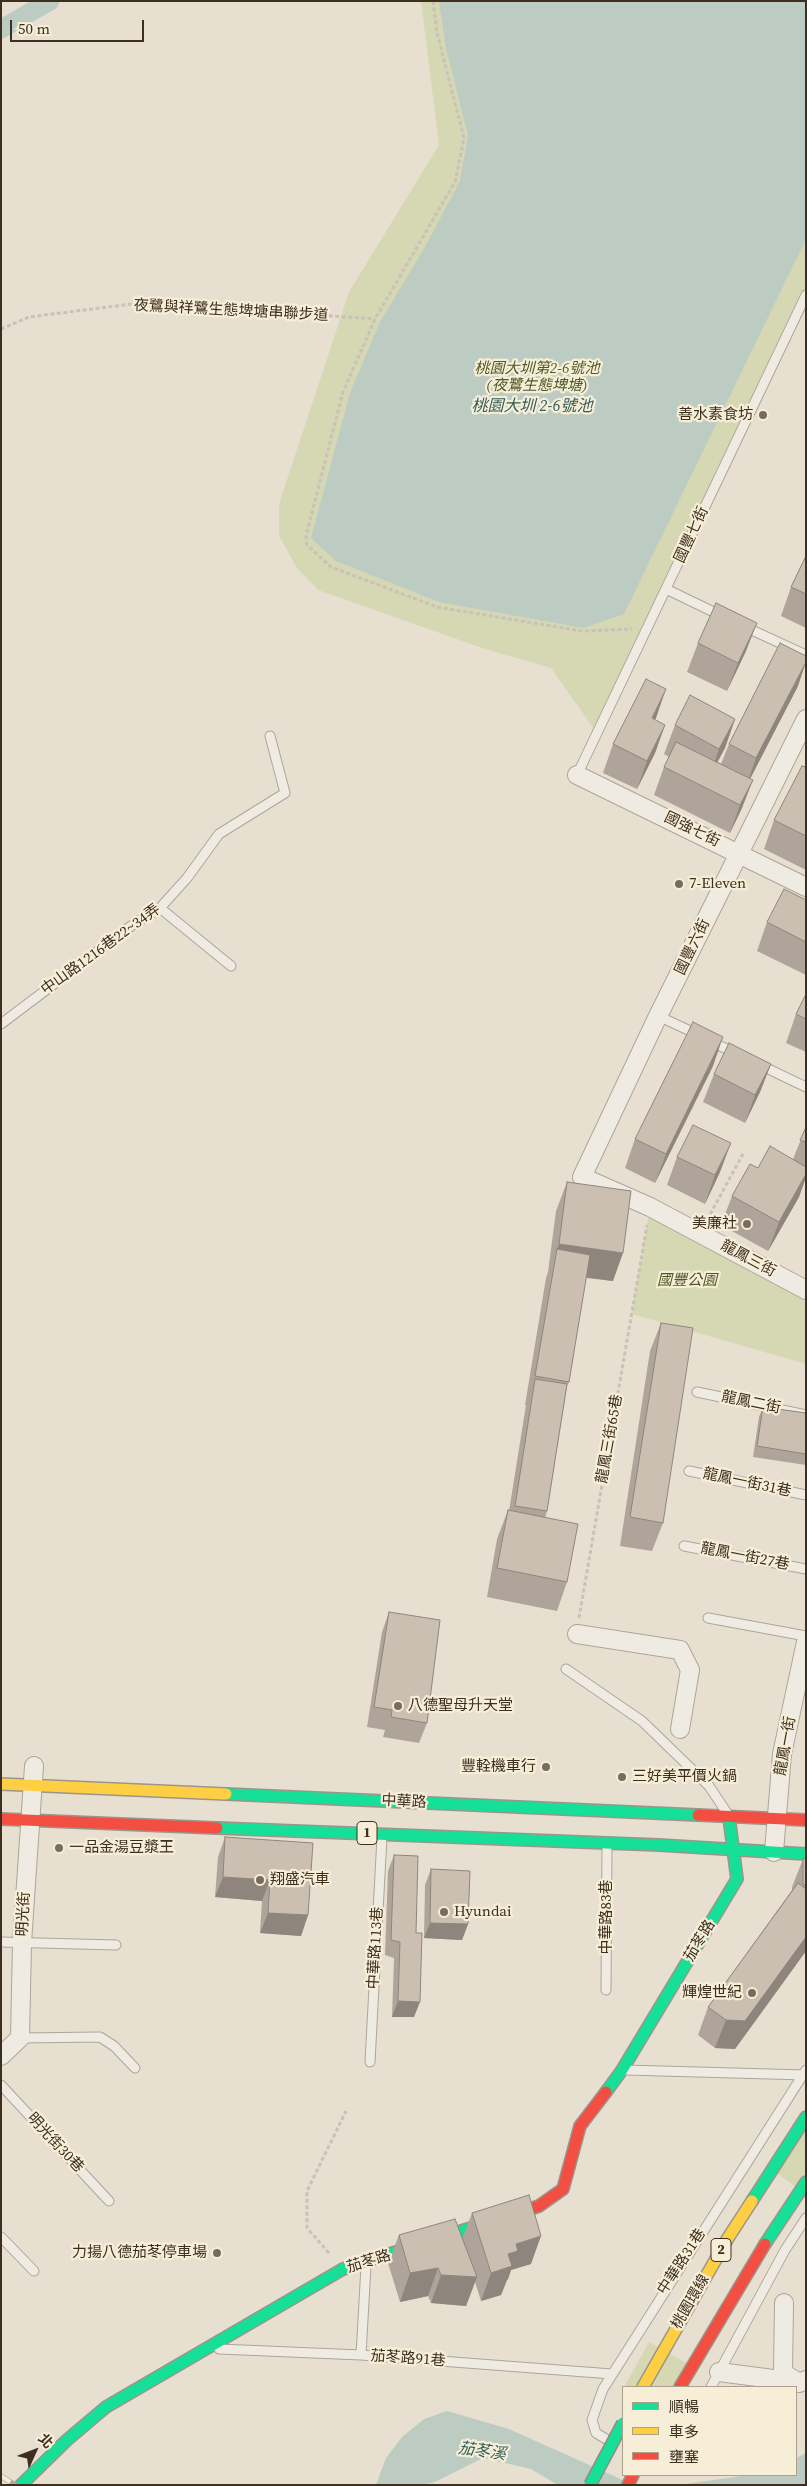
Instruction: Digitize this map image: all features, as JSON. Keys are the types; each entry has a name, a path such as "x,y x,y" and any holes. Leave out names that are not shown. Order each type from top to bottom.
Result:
{"main road":[{"name":"中華路","path":"1,1784 806,1820"},
{"name":"茄苳路","path":"21,2485 67,2440 106,2407 204,2348 343,2269 367,2263 539,2206 564,2189 580,2126 622,2070 737,1879 729,1817"},
{"name":"1","path":"1,1819 607,1843 806,1854"},
{"name":"桃園環線","path":"644,2386 728,2238 806,2117"},
{"name":"2","path":"681,2386 756,2258 806,2182"},
{"path":"590,2485 622,2425"}],"street":[{"name":"國豐六街","path":"582,1177 658,1016 806,719"},
{"name":"國強七街","path":"577,775 806,887"},
{"name":"龍鳳三街","path":"582,1177 650,1208 806,1290"},
{"path":"577,1634 680,1650 690,1670 680,1729"},
{"name":"龍鳳一街","path":"774,1852 782,1754 803,1670 806,1642"},
{"name":"明光街","path":"20,2038 22,1943 34,1766"},
{"path":"1,2056 20,2038"},
{"path":"784,2303 783,2374 802,2381"},
{"path":"715,2380 802,2381"}],"lane":[{"name":"國豐七街","path":"577,775 806,295"},
{"path":"666,589 806,655"},
{"name":"中山路1216巷22~34弄","path":"1,1024 131,926 160,908 187,878 219,834 285,793 270,736"},
{"path":"160,908 231,966"},
{"path":"658,1016 806,1087"},
{"name":"龍鳳二街","path":"697,1392 806,1415"},
{"name":"龍鳳一街31巷","path":"689,1471 806,1495"},
{"name":"龍鳳一街27巷","path":"684,1546 806,1569"},
{"path":"708,1618 806,1636"},
{"path":"566,1669 642,1721 709,1786 729,1817"},
{"name":"中華路113巷","path":"370,2062 382,1834"},
{"name":"中華路83巷","path":"606,1990 607,1843"},
{"path":"1,1942 116,1945"},
{"path":"20,2038 100,2037 114,2046 135,2068"},
{"path":"622,2070 805,2073"},
{"name":"中華路31巷","path":"622,2447 596,2433 592,2420 603,2389 805,2073"},
{"name":"明光街30巷","path":"1,2085 110,2201"},
{"path":"715,2380 785,2250 806,2218"},
{"path":"1,2237 34,2271"},
{"path":"361,2355 367,2263"},
{"name":"茄苳路91巷","path":"204,2348 361,2355 612,2374"}],"path":[{"path":"433,1 437,34 464,138 455,182 375,319 343,392 306,536 307,545 331,567 438,607 582,631 647,629"},
{"name":"夜鷺與祥鷺生態埤塘串聯步道","path":"1,329 29,317 140,303 375,319"},
{"path":"699,1233 744,1152"},
{"name":"龍鳳三街65巷","path":"577,1634 650,1208"},
{"path":"343,2269 307,2228 307,2191 346,2111"}],"green space":[{"name":"桃園大圳 2-6號池","path":"421,1 806,1 806,288 597,733 551,668 482,648 318,590 297,568 279,536 279,504 349,292 439,145"},
{"name":"國豐公園","path":"650,1207 806,1290 806,1364 632,1314"},
{"path":"806,2120 806,2183 801,2191 777,2173"},
{"path":"649,2342 687,2363 676,2386 625,2386"}],"water":[{"name":"桃園大圳 2-6號池","path":"439,1 806,1 806,239 624,614 583,628 439,602 336,561 311,538 350,393 380,322 425,247 460,181 468,136 446,48"},
{"name":"茄苳溪","path":"447,2411 509,2429 634,2485 558,2485 531,2469 483,2458 435,2482 421,2485 376,2485 386,2458 402,2437 424,2419"},
{"path":"806,2453 806,2485 679,2485 741,2476 797,2476 797,2458"}],"building":[{"path":"806,556 806,594 791,587"},
{"path":"716,603 757,623 738,663 698,643"},
{"path":"780,643 806,656 806,662 756,758 729,744"},
{"path":"646,679 666,689 652,718 665,725 647,761 613,744"},
{"path":"690,695 735,719 719,749 675,725"},
{"path":"676,742 753,780 740,805 664,767"},
{"path":"802,766 806,767 806,836 774,820"},
{"path":"784,889 806,900 806,942 767,922"},
{"path":"806,994 806,1019 796,1014"},
{"path":"693,1022 723,1037 666,1154 635,1139"},
{"path":"729,1043 771,1064 755,1095 714,1074"},
{"path":"693,1125 731,1143 715,1175 677,1157"},
{"path":"806,1127 806,1142 800,1140"},
{"path":"770,1146 806,1167 806,1174 779,1222 732,1196 750,1164 758,1168"},
{"path":"567,1182 631,1191 623,1253 559,1244"},
{"path":"557,1249 590,1255 569,1382 535,1376"},
{"path":"661,1323 693,1328 663,1523 630,1517"},
{"path":"535,1379 567,1384 547,1511 515,1506"},
{"path":"763,1407 806,1413 806,1454 757,1446"},
{"path":"508,1510 578,1524 567,1582 497,1568"},
{"name":"八德聖母升天堂","path":"389,1612 440,1620 427,1723 391,1717 392,1710 374,1707"},
{"path":"225,1837 313,1843 308,1915 268,1913 270,1880 223,1877"},
{"path":"394,1855 418,1856 416,1933 422,1933 420,2002 398,2001 400,1942 391,1940"},
{"path":"803,1859 806,1859 806,1885 803,1884"},
{"name":"Hyundai","path":"431,1869 470,1871 468,1924 430,1923"},
{"name":"輝煌世紀","path":"798,1883 806,1889 806,1937 745,2021 726,2020 708,2007"},
{"path":"529,2195 541,2236 516,2244 518,2251 508,2254 512,2266 491,2273 472,2213"},
{"path":"455,2219 477,2277 441,2275 438,2268 410,2273 399,2235"}],"waterway":[{"path":"1,29 50,1"}],"railway":[{"path":"1,2476 15,2485"}],"traffic: fast":[{"path":"226,1794 698,1815"},
{"path":"606,2092 622,2070 737,1879 729,1817"},
{"path":"217,1828 659,1845 806,1854"},
{"path":"752,2201 806,2117"},
{"path":"765,2244 806,2182"},
{"path":"21,2485 67,2440 106,2407 343,2269 530,2209"},
{"path":"590,2485 622,2425"}],"traffic: slow":[{"path":"1,1784 226,1794"},
{"path":"644,2386 728,2238 752,2201"}],"traffic: jam":[{"path":"698,1815 806,1820"},
{"path":"1,1819 217,1828"},
{"path":"530,2209 539,2206 563,2189 580,2126 606,2092"},
{"path":"681,2386 765,2244"},
{"path":"628,2485 632,2476"}],"place":[{"name":"善水素食坊","path":"763,415"},
{"name":"7-Eleven","path":"679,884"},
{"name":"美廉社","path":"747,1224"},
{"name":"八德聖母升天堂","path":"398,1706"},
{"name":"豐輇機車行","path":"546,1767"},
{"name":"三好美平價火鍋","path":"622,1777"},
{"name":"一品金湯豆漿王","path":"59,1848"},
{"name":"翔盛汽車","path":"260,1880"},
{"name":"Hyundai","path":"444,1912"},
{"name":"輝煌世紀","path":"752,1993"},
{"name":"力揚八德茄苳停車場","path":"217,2253"}],"park label":[{"name":"桃園大圳第2-6號池 (夜鷺生態埤塘)","path":"537,378"}]}
